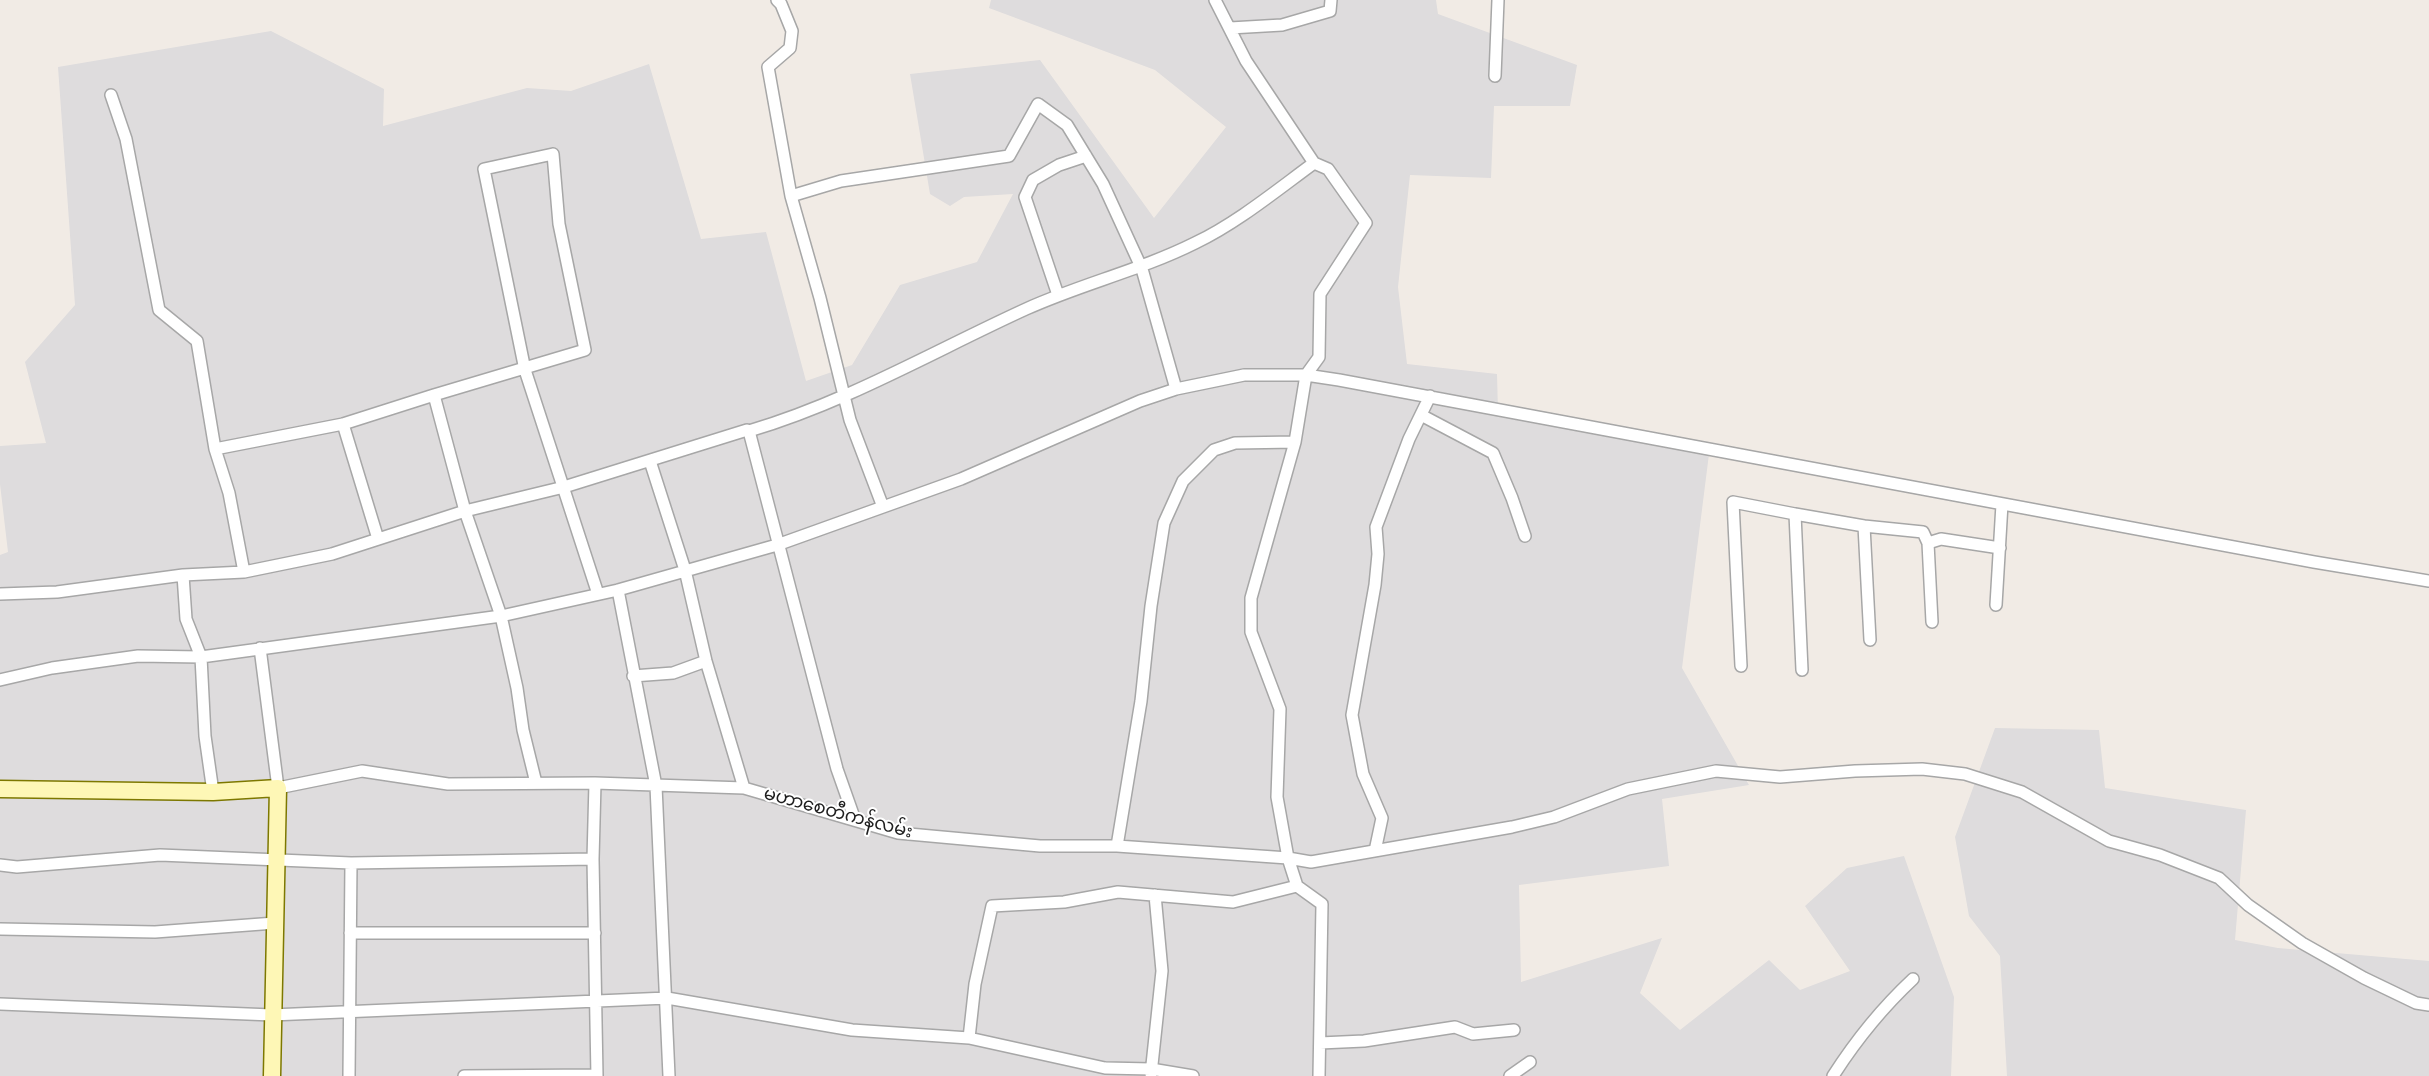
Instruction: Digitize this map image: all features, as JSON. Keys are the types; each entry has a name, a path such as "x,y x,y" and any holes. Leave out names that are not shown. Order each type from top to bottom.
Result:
{"street":[{"path":"777,0 781,4 792,30 790,48 768,67 791,196 820,298 850,420 883,507"},
{"path":"1215,0 1246,61 1314,163 1328,169 1366,224 1320,294 1319,357 1306,376 1295,442 1251,598 1251,632 1280,709 1277,797 1288,858 1296,886 1322,904 1320,1076"},
{"path":"1230,28 1282,25 1330,12 1331,0"},
{"path":"1495,76 1498,0"},
{"path":"111,94 126,139 160,310 197,341 215,449 229,493 244,572"},
{"path":"791,196 841,181 1009,156 1038,104 1067,125 1103,184 1147,286 1176,389"},
{"path":"215,449 343,424 434,395 525,370 586,350 559,224 553,154 484,169 525,370 598,594"},
{"path":"1058,295 1026,197 1033,180 1059,165 1086,156"},
{"path":"0,594 57,592 183,575 244,572 332,554 465,511 564,487 747,430 783,421 844,398 1058,295 1196,243 1249,210 1314,163"},
{"path":"0,680 52,668 138,656 201,657 260,648 278,648 501,616 618,590 777,545 961,479 1140,401 1176,389 1244,376 1306,376 1430,396 2314,562 2429,581"},
{"path":"434,395 465,511 501,616 517,688 522,730 536,783"},
{"path":"1375,851 1382,818 1362,774 1352,715 1375,585 1378,554 1376,527 1409,439 1430,396"},
{"path":"1421,415 1493,453 1512,498 1525,536"},
{"path":"343,424 378,539"},
{"path":"749,431 777,545 837,769 855,820"},
{"path":"1117,846 1141,701 1151,606 1164,522 1184,481 1214,450 1235,442 1295,442"},
{"path":"650,461 685,570 706,661 744,788"},
{"path":"1741,666 1733,502 1864,526 1923,532 1928,543 1932,622"},
{"path":"1996,605 2002,504"},
{"path":"1795,514 1802,670"},
{"path":"1864,526 1870,640"},
{"path":"1928,543 1941,539 2000,548"},
{"path":"183,575 186,619 201,657 205,736 213,792"},
{"path":"618,590 633,676 656,786 669,1076"},
{"path":"260,648 278,788 272,1076"},
{"path":"633,676 673,673 706,661"},
{"name":"မဟာစေတီကန်လမ်း","path":"278,788 362,770 448,784 595,783 744,788 898,833 1040,846 1117,846 1288,858 1311,862 1554,817 1628,789 1716,771 1780,777 1855,771 1922,769 1965,774 2022,792 2109,842 2160,855 2219,878 2248,905 2302,943 2364,978 2416,1003 2429,1005"},
{"path":"464,1076 596,1075 593,859 595,783"},
{"path":"0,788 213,792 278,788"},
{"path":"0,865 17,867 160,855 351,864 593,859"},
{"path":"349,1076 351,864"},
{"path":"968,1038 975,984 992,906 1064,902 1118,892 1233,902 1296,886"},
{"path":"1151,1072 1162,972 1155,895"},
{"path":"0,929 154,932 275,923"},
{"path":"350,933 594,933"},
{"path":"1833,1076 1861,1034 1890,1000 1913,979"},
{"path":"0,1004 272,1015 667,998 852,1030 968,1038 1105,1068 1193,1076"},
{"path":"1320,1043 1364,1041 1455,1027 1473,1034 1514,1030"},
{"path":"1510,1076 1530,1062"}],"shaded area":[{"path":"991,0 1436,0 1438,14 1577,65 1570,106 1494,106 1491,178 1410,175 1398,287 1407,364 1497,374 1498,411 1709,454 1682,668 1749,785 1662,799 1669,866 1519,885 1521,982 1662,938 1640,993 1680,1030 1769,960 1800,990 1850,971 1805,906 1847,868 1904,856 1954,997 1951,1076 0,1076 0,555 8,552 0,484 0,446 46,443 25,362 75,305 58,67 271,31 384,89 383,126 527,88 571,91 649,64 701,239 766,232 806,381 852,365 900,285 977,262 1013,194 964,197 950,206 930,194 910,74 1040,60 1154,218 1226,127 1155,70 989,8"},
{"path":"1995,728 2099,730 2105,788 2246,810 2235,940 2278,948 2429,961 2429,1076 2007,1076 2000,956 1969,916 1955,837"}]}
